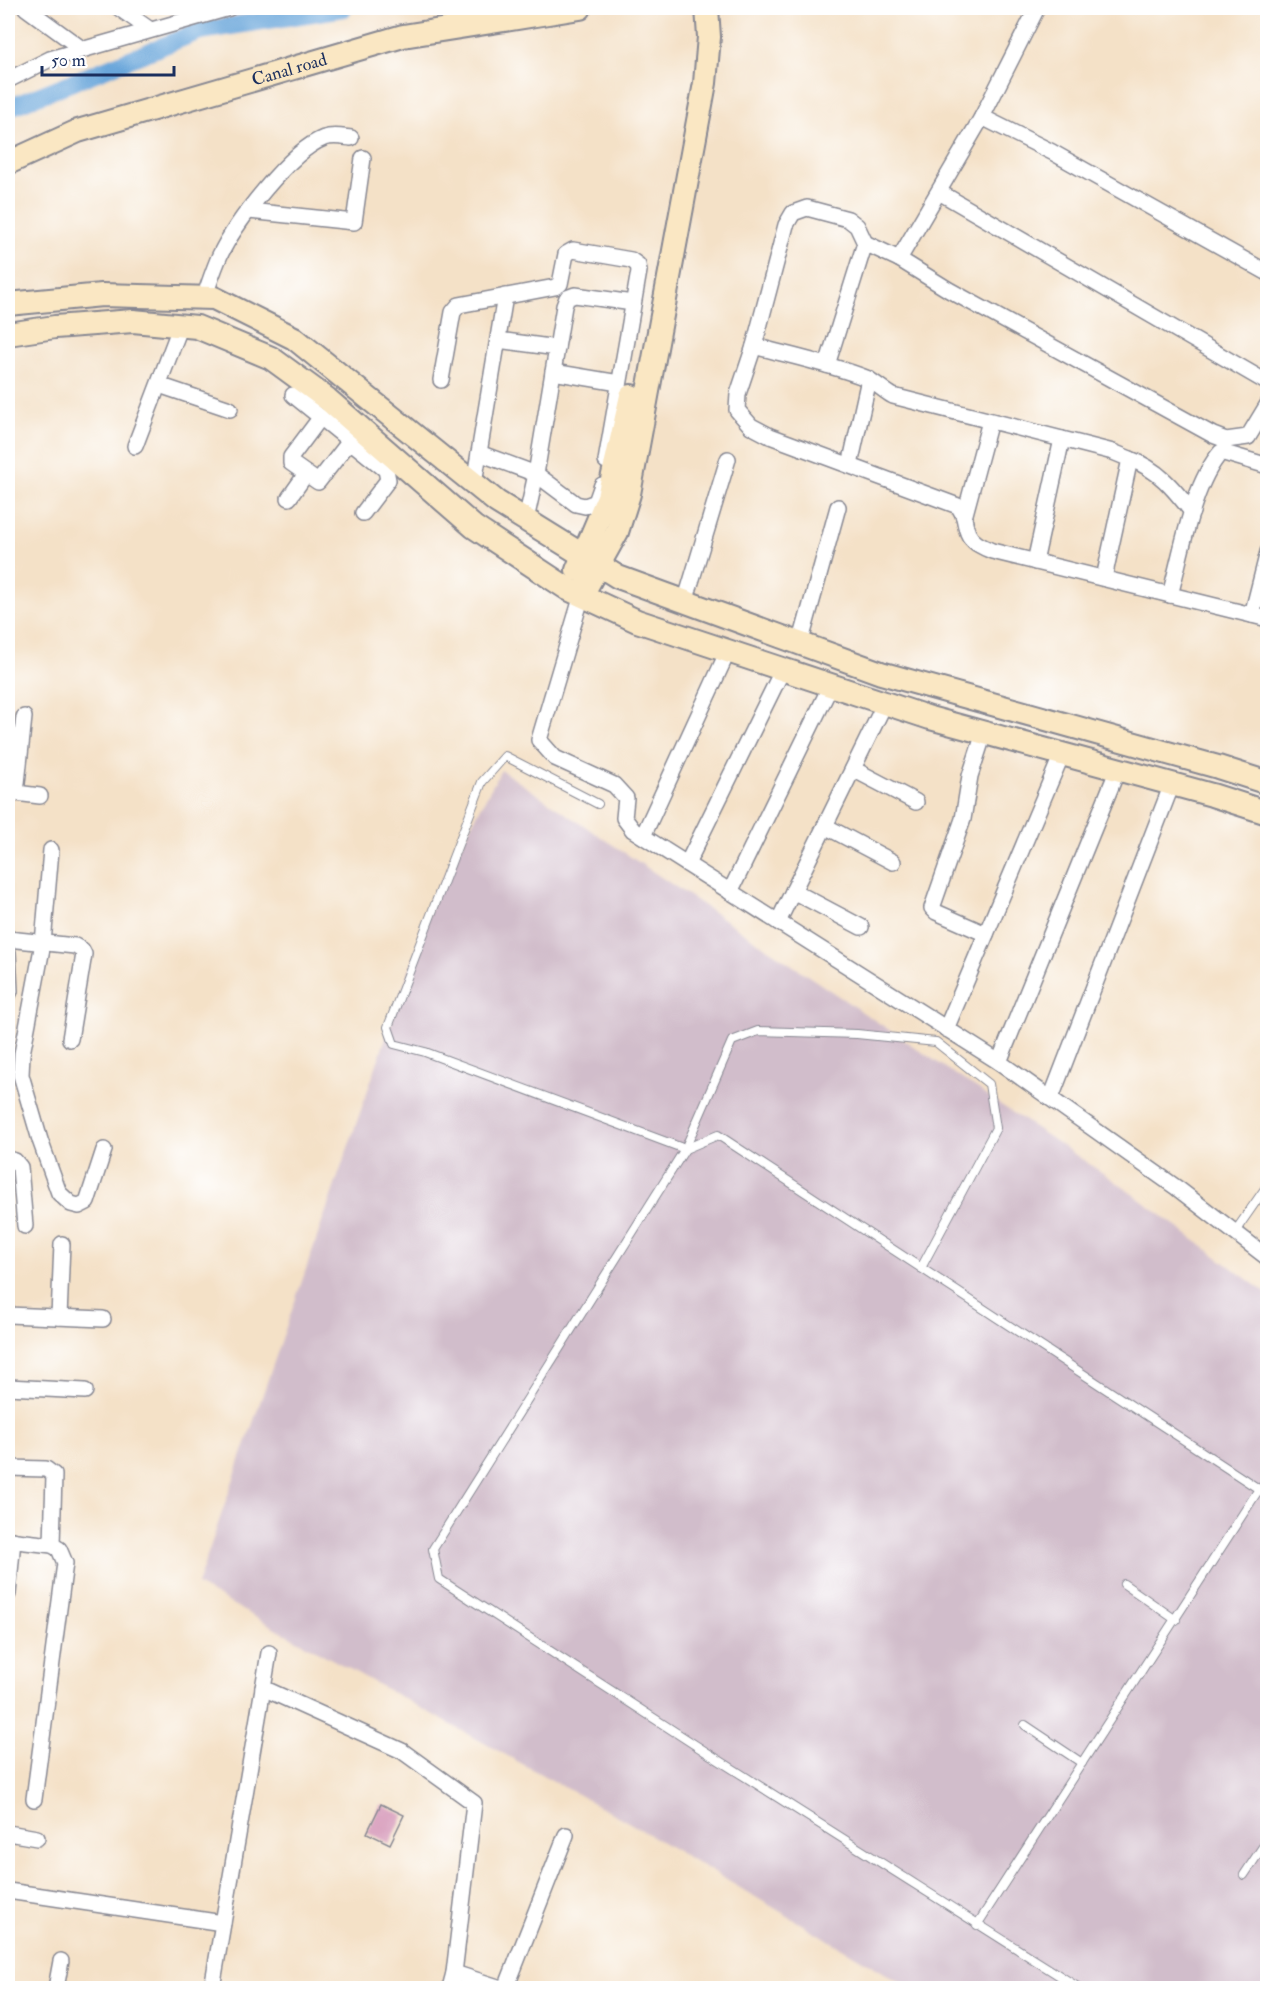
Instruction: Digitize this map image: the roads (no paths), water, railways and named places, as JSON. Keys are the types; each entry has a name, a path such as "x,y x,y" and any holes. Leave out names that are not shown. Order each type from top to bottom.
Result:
{"street":[{"path":"26,8 82,49"},
{"path":"119,8 149,29"},
{"name":"Canal road","path":"8,163 78,131 403,36 580,8"},
{"path":"691,8 695,32 692,69 627,417 591,561 575,592 539,740 555,758 614,785 626,798 624,818 633,830 999,1062 1177,1188 1268,1258"},
{"path":"591,561 617,532 629,494 705,83 709,37 707,8"},
{"path":"899,259 982,117 1037,8"},
{"path":"8,80 51,59 219,9"},
{"path":"982,117 1052,152 1268,273"},
{"path":"204,298 220,255 249,211 285,168 309,146 327,137 351,138"},
{"path":"249,211 354,222 363,158"},
{"path":"939,192 1268,383"},
{"path":"965,514 958,506 770,436 751,426 737,410 738,394 754,346 786,225 793,213 807,208 848,219 857,226 865,243 899,259 959,295 1213,435 1223,446 1268,466"},
{"path":"827,365 865,243"},
{"path":"441,380 453,312 459,305 555,288 560,284 566,254 573,250 631,260 638,265 639,271 600,492 596,502 585,506 576,504 536,474 479,453"},
{"path":"8,304 102,295 214,298 294,338 496,501 618,578 881,673 1268,783"},
{"path":"526,520 567,298 575,295 633,303"},
{"path":"474,483 505,296"},
{"path":"8,334 133,321 198,327 271,358 327,399 343,424 350,441 386,470 388,480 363,513"},
{"path":"135,446 181,326"},
{"path":"498,340 557,348"},
{"path":"754,346 827,365 869,380 893,396 1062,439 1146,465 1167,481 1192,512"},
{"path":"553,372 619,383"},
{"path":"850,465 869,380"},
{"path":"159,385 230,409"},
{"path":"293,394 321,417 343,424 474,527 575,592 637,621 885,703 1268,813"},
{"path":"1170,595 1199,487 1205,474 1223,446 1248,437 1268,404"},
{"path":"321,417 290,460 291,463 316,482 321,481 350,441"},
{"path":"990,421 965,514 969,534 977,544 992,551 1268,619"},
{"path":"1035,562 1062,439"},
{"path":"686,602 728,459"},
{"path":"1104,579 1130,459"},
{"path":"289,498 306,474"},
{"path":"800,644 838,507"},
{"path":"1252,615 1268,552"},
{"path":"643,836 729,651"},
{"path":"687,864 783,669"},
{"path":"730,892 831,685"},
{"path":"778,922 885,703"},
{"path":"24,717 12,793 40,796"},
{"path":"984,733 970,776 963,819 932,902 932,908 936,912 986,934"},
{"path":"946,1029 1062,754"},
{"path":"852,769 916,802"},
{"path":"999,1062 1118,769"},
{"path":"1051,1098 1172,784"},
{"path":"825,826 893,862"},
{"path":"51,850 43,943 24,1045 21,1075 51,1174 59,1193 71,1204 79,1206 87,1202 104,1150"},
{"path":"793,891 861,927"},
{"path":"8,939 80,948 84,954 70,1039"},
{"path":"8,952 10,991 8,995"},
{"path":"8,1159 15,1161 20,1167 25,1226"},
{"path":"59,1317 62,1244"},
{"path":"8,1315 103,1319"},
{"path":"8,1387 85,1391"},
{"path":"8,1468 46,1469 54,1475 52,1545"},
{"path":"8,1594 10,1540 52,1545 59,1549 65,1563 34,1799"},
{"path":"212,1989 269,1653"},
{"path":"263,1688 402,1751 474,1803 454,1973 450,1989"},
{"path":"8,1833 37,1838"},
{"path":"454,1973 504,1989 566,1835"},
{"path":"8,1891 223,1923"},
{"path":"56,1989 61,1961"}],"lane":[{"path":"598,804 505,756 482,782 387,1027 394,1044 425,1053 685,1149 717,1135 1268,1495"},
{"path":"921,1269 996,1128 989,1084 936,1042 857,1034 758,1031 732,1041 685,1149 434,1549 439,1579 1079,1989"},
{"path":"1234,1233 1264,1190 1268,1188"},
{"path":"977,1925 1259,1489"},
{"path":"1124,1584 1176,1620"},
{"path":"1025,1725 1082,1763"},
{"path":"1244,1875 1268,1839"}],"waterway":[{"path":"8,108 200,31 344,8"}]}
